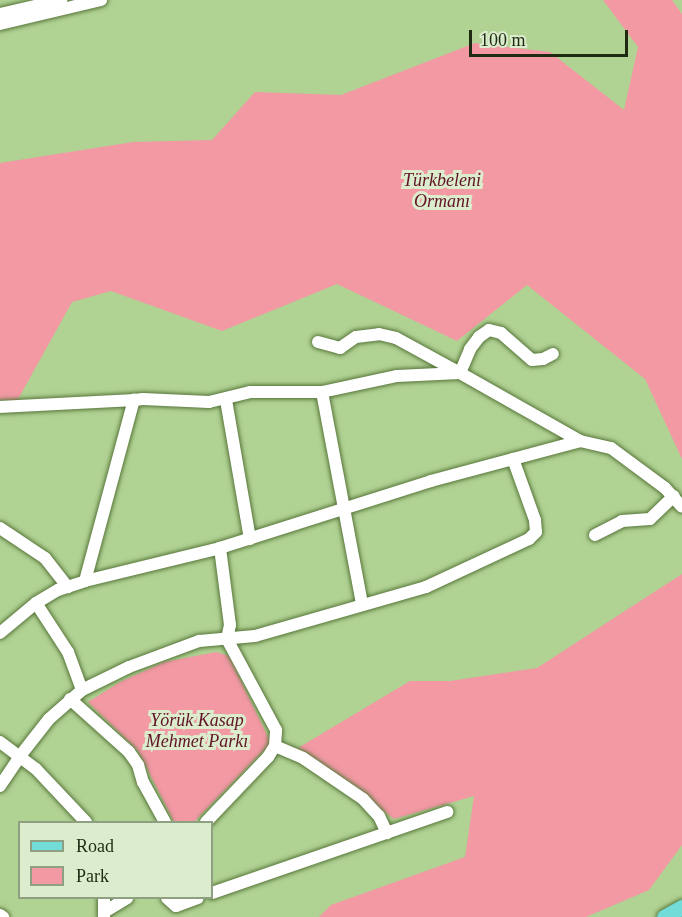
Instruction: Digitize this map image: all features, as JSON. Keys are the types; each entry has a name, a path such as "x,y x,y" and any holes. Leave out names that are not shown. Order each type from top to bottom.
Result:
{"main road":[{"path":"663,917 682,907"}],"street":[{"path":"0,14 61,0"},
{"path":"0,24 101,0"},
{"path":"460,374 470,349 479,337 489,330 501,333 532,360 543,359 553,354"},
{"path":"318,342 340,348 356,337 380,334 396,338 580,441 611,448 678,502 650,519 622,521 595,535"},
{"path":"0,407 134,400 209,402 226,400 250,392 322,392 397,376 460,374"},
{"path":"322,392 342,509 363,604"},
{"path":"85,580 134,400"},
{"path":"226,400 250,539"},
{"path":"0,633 36,603 85,580 220,548 342,509 580,441"},
{"path":"0,786 49,718 82,690 165,652 199,641 255,636 426,587 529,539 536,532 535,520 513,459"},
{"path":"0,528 45,558 68,586"},
{"path":"207,821 268,757 275,746 276,730 227,639 230,625 220,548"},
{"path":"36,603 68,652 82,690"},
{"path":"70,699 129,752 164,821"},
{"path":"0,742 20,756 50,783 85,821"},
{"path":"275,746 303,758 363,800 379,816 387,833"},
{"path":"213,893 447,812"},
{"path":"104,899 104,915"},
{"path":"104,915 124,899"},
{"path":"169,899 176,906 193,899"}],"green space":[{"name":"Türkbeleni Ormanı","path":"603,0 672,0 682,14 682,459 645,379 527,285 457,341 337,284 222,331 111,291 72,302 17,401 0,400 0,163 133,142 212,140 255,92 341,95 475,43 550,52 624,110 638,47"},
{"path":"682,574 682,845 649,890 586,917 319,917 331,905 465,857 474,796 394,819 298,748 410,681 450,681 537,668"},
{"name":"Yörük Kasap Mehmet Parkı","path":"216,652 229,656 271,743 195,821 173,821 138,751 88,702 120,682 164,662"}]}
